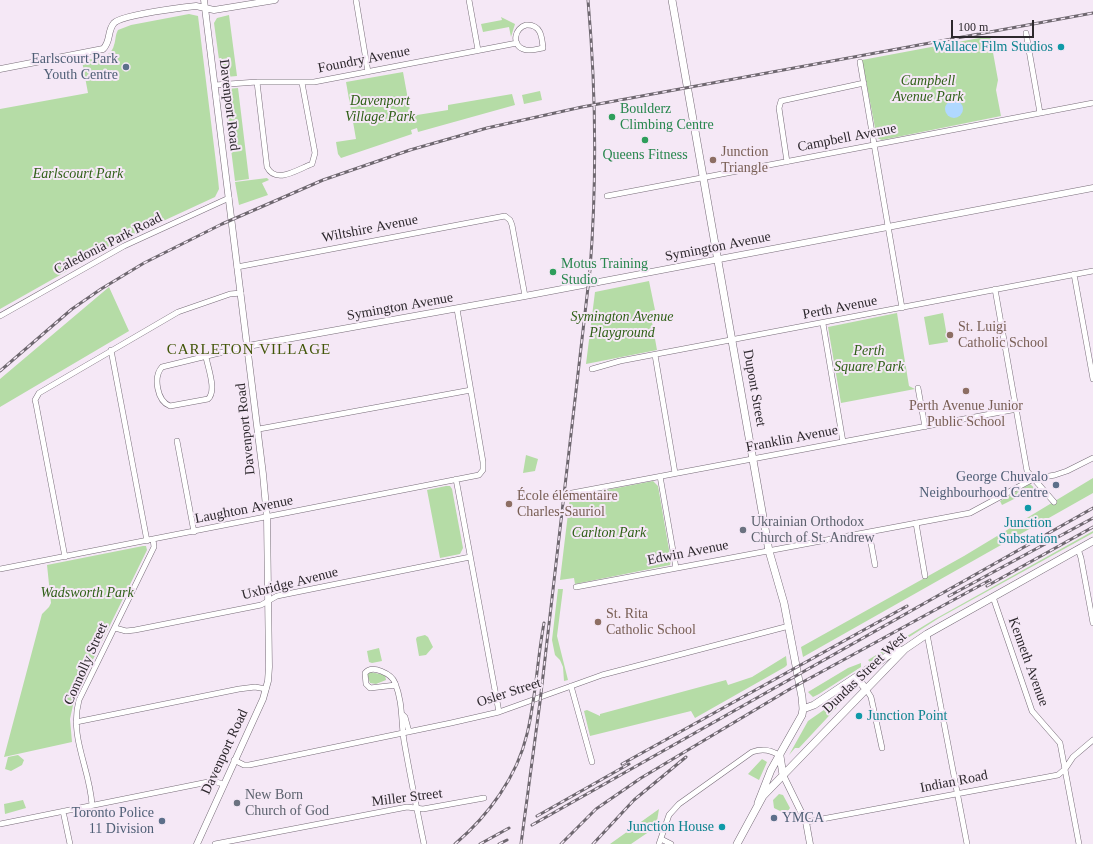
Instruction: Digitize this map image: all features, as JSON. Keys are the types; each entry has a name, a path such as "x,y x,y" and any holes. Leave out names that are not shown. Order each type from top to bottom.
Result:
{"main road":[{"name":"Dupont Street","path":"672,0 769,551 784,603 804,709"},
{"name":"Dundas Street West","path":"737,844 758,804 783,775 905,649 927,634 1093,541"},
{"path":"758,804 771,770 780,756 804,709 814,706 889,655 905,649"},
{"path":"851,682 860,682 866,689"},
{"path":"780,756 783,775"}],"street":[{"name":"Davenport Road","path":"200,843 223,784 266,689 269,667 267,518 259,429 237,267 204,0"},
{"path":"0,69 103,48 107,45 110,29 119,20 187,7 214,10 275,0"},
{"path":"356,0 368,72"},
{"path":"469,0 478,50"},
{"path":"530,24 537,27 540,32 543,48 525,50 517,43 516,37 518,30 523,26 530,24"},
{"path":"1026,32 1040,113"},
{"name":"Foundry Avenue","path":"215,85 256,82 302,83 324,81 517,43"},
{"path":"860,62 902,308"},
{"path":"256,82 267,167 270,173 277,176 282,176 312,164 314,159 315,153 302,83"},
{"path":"787,162 779,108 781,101 864,83"},
{"name":"Campbell Avenue","path":"607,196 1093,103"},
{"name":"Symington Avenue","path":"206,358 212,389 211,396 208,399 170,406 164,404 161,400 157,379 158,371 162,367 206,358 248,346 457,309 1093,188"},
{"name":"Caledonia Park Road","path":"0,316 124,246 229,198"},
{"name":"Wiltshire Avenue","path":"237,267 502,216 508,217 512,225 525,296"},
{"name":"Perth Avenue","path":"592,369 598,366 1093,271"},
{"path":"1074,274 1093,379"},
{"path":"995,289 1028,471 1033,479 1054,502"},
{"path":"65,556 35,400 39,394 178,312 230,294 241,293"},
{"path":"259,429 471,390 457,309"},
{"path":"823,324 844,442"},
{"path":"112,350 147,541"},
{"path":"655,355 675,473"},
{"path":"918,388 925,426"},
{"name":"Laughton Avenue","path":"0,569 267,518 479,475 483,470 483,462 471,390"},
{"name":"Franklin Avenue","path":"572,493 1017,409"},
{"path":"177,441 194,532"},
{"name":"Edwin Avenue","path":"576,587 970,513 1033,479 1067,471 1093,458"},
{"path":"660,476 676,568"},
{"path":"456,479 498,712"},
{"path":"916,523 925,576"},
{"path":"869,532 875,564"},
{"name":"Connolly Street","path":"92,804 75,729 79,700 154,547 153,540"},
{"path":"1078,549 1093,623"},
{"name":"Uxbridge Avenue","path":"115,628 126,631 135,630 262,605 277,596 470,557"},
{"name":"Kenneth Avenue","path":"993,597 1032,711 1058,740 1079,844"},
{"name":"Osler Street","path":"234,760 244,765 406,733 498,712 602,675 789,626"},
{"path":"927,634 967,844"},
{"path":"396,685 370,688 366,684 365,673 371,670 386,673 393,678 396,685 406,733 424,844"},
{"path":"571,686 592,762"},
{"path":"76,722 255,687 266,689"},
{"path":"866,689 871,697 882,748"},
{"name":"Indian Road","path":"806,822 1058,775 1065,769 1073,757 1093,740"},
{"path":"671,844 660,842 664,826 669,815 679,804 752,752 758,750 769,750 780,756"},
{"path":"783,775 806,822 810,844"},
{"path":"0,824 92,804 213,781 223,784"},
{"name":"Miller Street","path":"215,844 407,807 423,809 484,798"},
{"path":"63,811 70,844"}],"green space":[{"name":"Earlscourt Park","path":"189,14 198,16 219,189 215,197 122,240 0,309 0,109 88,93 82,61 101,57 109,53 114,45 118,30 131,25"},
{"path":"229,15 237,76 226,77 221,74 214,23 217,18"},
{"path":"501,17 515,24 511,37 509,27 483,32 481,24 502,20"},
{"name":"Campbell Avenue Park","path":"990,36 998,80 996,90 1001,116 882,140 877,138 862,60"},
{"name":"Davenport Village Park","path":"403,72 411,116 448,110 448,105 512,94 515,105 418,132 417,128 411,130 412,134 341,158 338,154 336,142 356,139 346,82"},
{"path":"238,88 249,179 235,181 224,93 227,89"},
{"path":"540,91 542,100 524,104 522,95"},
{"path":"267,178 269,180 262,183 268,195 239,205 235,182"},
{"name":"Symington Avenue Playground","path":"649,281 655,310 650,311 657,350 586,364 595,292"},
{"path":"109,287 129,331 0,407 0,379"},
{"name":"Perth Square Park","path":"897,313 909,386 915,389 841,403 828,327"},
{"path":"943,313 948,342 929,345 924,317"},
{"path":"526,455 538,459 535,471 523,473"},
{"path":"1093,478 1093,493 803,657 801,647 964,556"},
{"name":"Carlton Park","path":"653,481 658,486 671,561 670,565 575,584 574,578 560,580 570,497"},
{"path":"1030,484 1040,493 1033,495 1030,491 1002,505 1000,501"},
{"path":"450,486 452,489 463,548 460,554 440,558 427,490"},
{"path":"1093,531 1093,533 939,618 870,662 868,660 935,619"},
{"name":"Wadsworth Park","path":"146,546 147,550 75,696 70,719 72,742 4,757 42,614 51,603 47,565"},
{"path":"558,589 563,589 557,636 568,680 564,681 563,667 560,660 555,655 552,640"},
{"path":"425,635 428,637 433,647 426,655 419,656 416,639 417,637"},
{"path":"379,648 382,661 372,663 369,662 367,651"},
{"path":"786,656 787,665 785,667 695,718 691,711 590,736 584,711 587,710 600,716 600,714 726,680 728,685 752,677"},
{"path":"861,663 861,667 819,694 813,697 808,692 848,668"},
{"path":"370,672 385,675 386,680 376,684 370,683 367,674"},
{"path":"854,689 799,748 795,748 789,755 808,721"},
{"path":"18,755 24,760 22,765 11,771 5,769 8,757"},
{"path":"762,759 767,762 759,780 748,774"},
{"path":"779,794 783,795 790,808 786,814 774,808 773,800"},
{"path":"23,800 26,808 5,814 4,804"},
{"path":"659,809 656,827 631,844 610,844"}],"water":[{"path":"954,100 960,103 963,109 960,115 954,118 948,115 945,109 948,103"}],"railway":[{"path":"521,844 540,702 590,270 594,202 595,135 593,68 588,0"},
{"path":"0,371 72,309 101,289 144,263 222,224 323,180 410,150 487,128 582,107 1093,13"},
{"path":"532,825 1093,508"},
{"path":"949,596 1093,518"},
{"path":"987,586 1093,527"},
{"path":"561,844 596,809 641,778 790,689 990,580"},
{"path":"622,764 907,606"},
{"path":"455,844 490,808 500,795 516,765 527,734 530,720 544,623"},
{"path":"593,844 634,800 686,757"},
{"path":"537,816 629,764"},
{"path":"480,844 509,828"},
{"path":"499,844 507,840"}],"place":[{"name":"Wallace Film Studios","path":"1061,47"},
{"name":"Earlscourt Park Youth Centre","path":"126,67"},
{"name":"Boulderz Climbing Centre","path":"612,117"},
{"name":"Queens Fitness","path":"645,140"},
{"name":"Junction Triangle","path":"713,160"},
{"name":"Motus Training Studio","path":"553,272"},
{"name":"St. Luigi Catholic School","path":"950,335"},
{"name":"Perth Avenue Junior Public School","path":"966,391"},
{"name":"George Chuvalo Neighbourhood Centre","path":"1056,485"},
{"name":"École élémentaire Charles-Sauriol","path":"509,504"},
{"name":"Junction Substation","path":"1028,508"},
{"name":"Ukrainian Orthodox Church of St. Andrew","path":"743,530"},
{"name":"St. Rita Catholic School","path":"598,622"},
{"name":"Junction Point","path":"859,716"},
{"name":"New Born Church of God","path":"237,803"},
{"name":"YMCA","path":"774,818"},
{"name":"Toronto Police 11 Division","path":"162,821"},
{"name":"Junction House","path":"722,827"}],"district":[{"name":"CARLETON VILLAGE","path":"249,350"}]}
